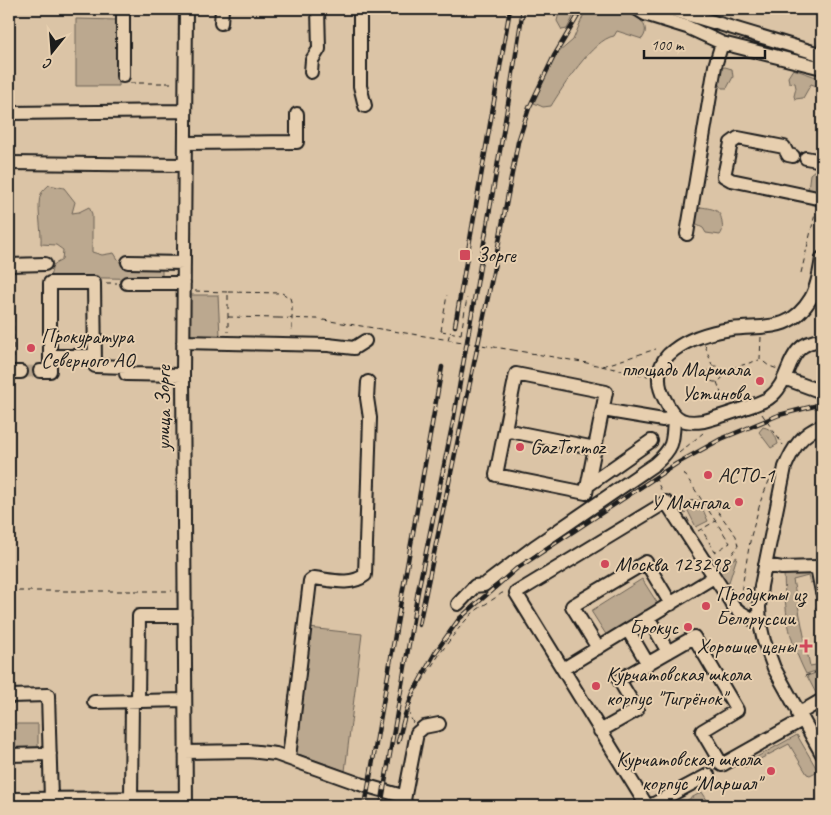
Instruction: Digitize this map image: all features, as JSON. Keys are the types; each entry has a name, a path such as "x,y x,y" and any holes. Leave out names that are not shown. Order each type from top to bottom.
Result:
{"street":[{"path":"123,9 123,76"},
{"name":"улица Зорге","path":"186,9 184,263 187,287 183,342 186,802"},
{"path":"222,9 222,23"},
{"path":"311,72 312,60 319,48 318,9"},
{"path":"360,9 360,86 365,106"},
{"path":"637,9 645,14 686,27 722,43 822,67"},
{"path":"670,9 816,53 822,57"},
{"path":"687,234 715,66 722,43"},
{"path":"9,113 185,111"},
{"path":"185,143 297,142 297,114"},
{"path":"820,199 730,180 724,176 731,143 738,138 784,147 788,155 822,161"},
{"path":"9,163 184,165"},
{"path":"822,258 817,284 812,297 793,318 771,328 732,329 714,332 686,342 666,357 662,363 658,378 664,399 675,417 687,422 704,421 768,399 775,393 783,374 798,350 806,344 822,340"},
{"path":"128,262 184,263"},
{"path":"9,265 45,264"},
{"path":"40,371 50,371 50,283 94,283 95,366 126,367 126,374 183,375"},
{"path":"128,283 187,287"},
{"path":"183,342 328,345 354,348 365,341"},
{"path":"50,356 95,356"},
{"path":"516,374 606,392 603,410 586,493 496,474 516,374"},
{"path":"783,374 822,392"},
{"path":"289,757 310,581 314,578 352,582 359,580 365,575 370,418 367,398 368,382"},
{"path":"603,410 663,420 675,417"},
{"path":"458,604 475,586 484,585 540,543 655,464 667,453 672,444 675,417"},
{"path":"822,426 813,429 800,439 791,452 780,489 759,606 760,624 764,641 774,668 822,754"},
{"path":"505,430 595,448"},
{"path":"587,486 651,441"},
{"path":"592,465 604,473"},
{"path":"647,806 516,593 666,502 692,535 714,577 734,607 760,624"},
{"path":"598,648 572,606 629,571 646,562 671,604"},
{"path":"765,565 782,568 817,567 822,592"},
{"path":"562,669 714,577"},
{"path":"131,798 139,616 185,616"},
{"path":"648,617 668,652"},
{"path":"628,630 648,664"},
{"path":"600,731 637,710 619,680 694,637 737,710 702,731 722,765 800,717 822,700"},
{"path":"9,696 48,695 52,799"},
{"path":"94,702 185,700"},
{"path":"406,803 417,733 424,727 439,724"},
{"path":"185,752 268,752 289,757 360,784 398,795 406,803"},
{"path":"9,755 50,754"},
{"path":"650,806 708,774"},
{"path":"9,799 52,799 91,802 131,798 186,802"}],"path":[{"path":"123,76 123,83 173,83"},
{"path":"802,273 820,199"},
{"path":"13,281 15,372"},
{"path":"94,283 128,283"},
{"path":"187,287 228,292 282,294 290,298 292,305 292,344"},
{"path":"227,342 228,292"},
{"path":"447,295 441,331 461,334 467,298"},
{"path":"228,317 317,319 513,350 648,376"},
{"path":"448,340 450,332"},
{"path":"760,359 761,333"},
{"path":"705,345 712,366"},
{"path":"603,366 656,349"},
{"path":"723,372 760,359"},
{"path":"760,359 783,374"},
{"path":"712,366 717,366 723,372"},
{"path":"712,366 707,372 707,376 709,380 717,382"},
{"path":"717,382 721,379 723,372"},
{"path":"717,382 728,413"},
{"path":"762,414 784,445 781,450"},
{"path":"684,473 730,543 715,552 702,530"},
{"path":"739,603 751,536 773,473"},
{"path":"655,477 666,502"},
{"path":"703,501 713,505 736,536 738,546 730,557 718,562 712,559 692,535 682,507 686,502 703,501"},
{"path":"692,535 716,521"},
{"path":"9,591 172,591"},
{"path":"417,733 409,712 416,693 436,660 473,613 502,593 516,593"},
{"path":"815,608 822,606"},
{"path":"805,676 822,670"}],"shaded area":[{"path":"560,9 577,9 567,29 562,30 557,21"},
{"path":"586,9 610,9 632,14 642,22 645,27 645,33 642,39 617,31 614,36 597,46 579,65 551,106 543,107 534,103 549,68 559,52 573,40"},
{"path":"76,19 119,20 119,86 76,86"},
{"path":"720,68 732,69 733,77 727,88 722,88 715,77"},
{"path":"793,69 822,79 822,88 811,84 803,98 795,99 795,83 789,82 788,77"},
{"path":"815,170 820,174 820,179 812,193 808,190 810,174"},
{"path":"49,185 64,188 75,202 72,213 89,207 92,214 92,252 102,255 114,253 121,264 162,268 162,279 50,277 53,265 62,260 63,250 56,245 41,244 40,198 42,192"},
{"path":"701,207 718,212 723,228 720,235 706,233 703,228 695,224 696,212"},
{"path":"189,295 218,295 220,336 188,336"},
{"path":"763,427 774,433 778,444 771,448 759,432"},
{"path":"700,503 708,521 696,527 687,509"},
{"path":"737,557 728,585 714,570"},
{"path":"812,569 817,581 810,583 808,576 793,580 810,666 822,664 822,669 806,674 795,648 788,624 784,571"},
{"path":"642,579 658,604 607,636 591,611"},
{"path":"309,628 362,634 345,771 293,752"},
{"path":"822,671 822,698 819,699 807,676"},
{"path":"9,724 38,724 38,747 9,748"},
{"path":"797,735 818,771 810,775 807,774 789,744 745,767 744,764"},
{"path":"702,792 711,806 681,806 680,804"}],"tunnel":[{"path":"21,372 40,371"}],"railway":[{"path":"455,326 510,9"},
{"path":"381,806 418,591 454,417 523,9"},
{"path":"419,625 493,273 518,142 529,108 554,56 582,9"},
{"path":"365,806 442,367"},
{"path":"398,742 413,693 435,653 459,619 516,569 676,464 721,439 779,415 822,404"}],"place":[{"name":"Зорге","path":"465,255"},
{"name":"Прокуратура Северного АО","path":"31,348"},
{"name":"площадь Маршала Устинова","path":"760,381"},
{"name":"GazTormoz","path":"520,447"},
{"name":"АСТО-1","path":"708,475"},
{"name":"У Мангала","path":"739,502"},
{"name":"Москва 123298","path":"605,564"},
{"name":"Продукты из Белоруссии","path":"706,606"},
{"name":"Брокус","path":"688,627"},
{"name":"Хорошие цены","path":"806,646"},
{"name":"Курчатовская школа корпус \"Тигрёнок\"","path":"596,686"},
{"name":"Курчатовская школа корпус \"Маршал\"","path":"771,771"}]}
